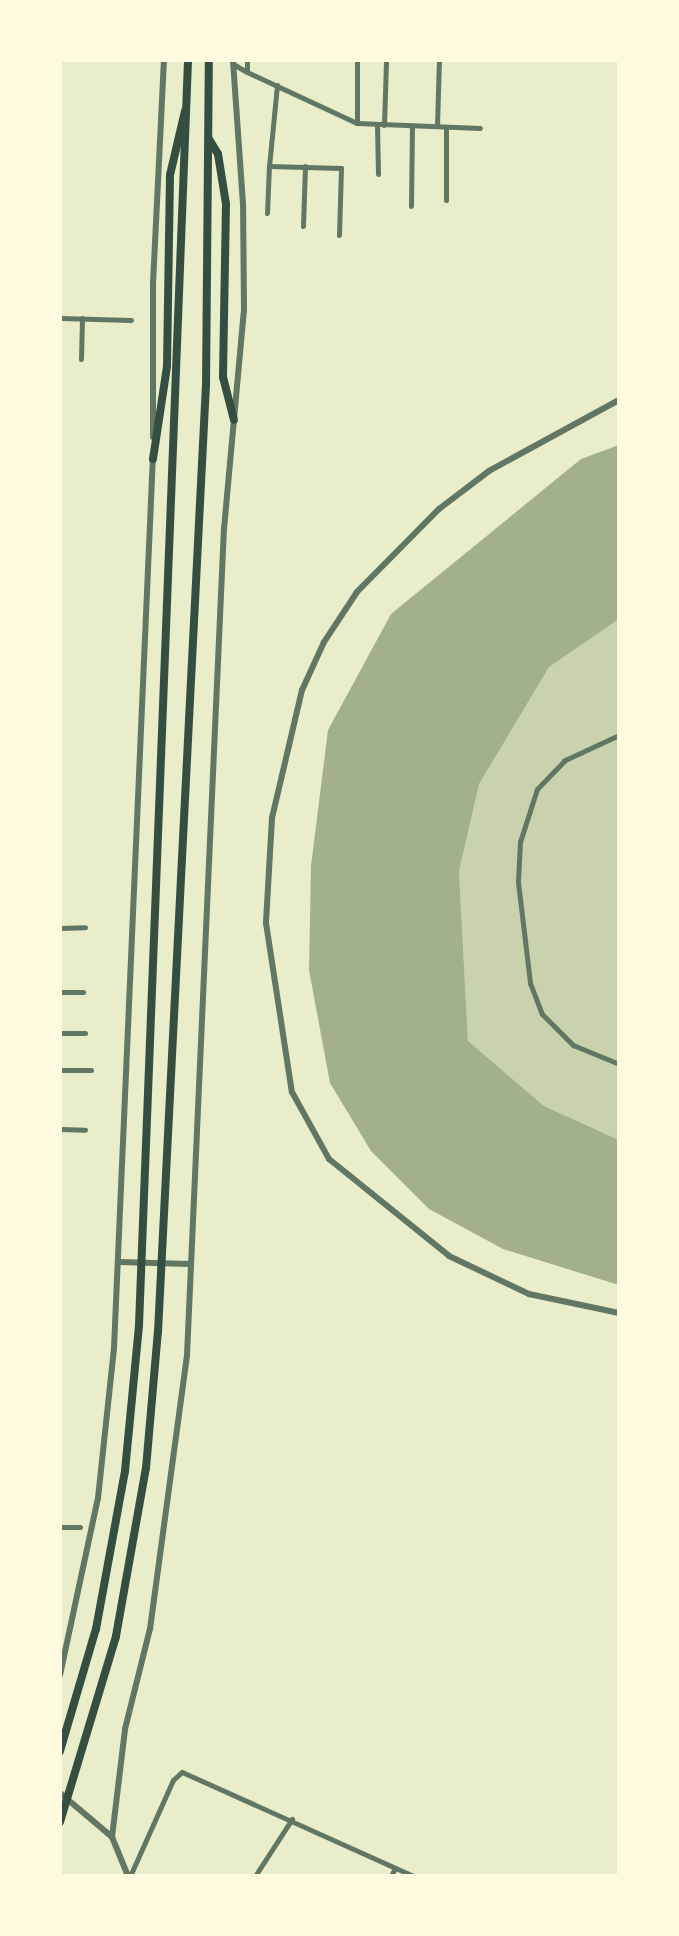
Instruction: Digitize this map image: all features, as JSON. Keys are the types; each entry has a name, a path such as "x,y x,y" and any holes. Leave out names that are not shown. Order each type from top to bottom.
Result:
{"highway":[{"path":"60,1751 96,1629 125,1471 139,1325 188,60"},
{"path":"60,1822 116,1636 146,1468 158,1332 204,417 209,60"},
{"path":"153,459 167,366 170,175 188,103"},
{"path":"209,139 218,154 226,204 223,377 234,420"}],"street":[{"path":"60,1675 98,1498 119,1262 153,459 153,284 164,60"},
{"path":"247,60 247,72"},
{"path":"357,60 357,123"},
{"path":"378,174 386,60"},
{"path":"437,126 439,60"},
{"path":"233,62 247,72 357,123 480,128"},
{"path":"112,1837 125,1729 154,1599 187,1355 234,420 244,280 233,62"},
{"path":"267,213 277,85"},
{"path":"411,206 412,126"},
{"path":"446,127 446,200"},
{"path":"269,166 305,166 343,171 339,235"},
{"path":"303,226 305,166"},
{"path":"60,318 131,320"},
{"path":"81,359 82,318"},
{"path":"619,400 489,471 439,509 357,592 324,642 302,690 272,818 266,923 292,1092 329,1159 449,1256 536,1297 619,1313"},
{"path":"619,735 565,760 537,789 520,842 518,882 530,983 542,1014 573,1045 619,1064"},
{"path":"60,928 85,927"},
{"path":"60,992 83,992"},
{"path":"60,1033 85,1033"},
{"path":"60,1070 91,1070"},
{"path":"60,1129 85,1130"},
{"path":"119,1262 190,1264"},
{"path":"60,1527 80,1527"},
{"path":"129,1876 173,1780 182,1772 413,1876"},
{"path":"60,1793 112,1837 129,1876"},
{"path":"255,1876 292,1819"},
{"path":"391,1876 395,1868"}],"shaded area":[{"path":"619,445 619,619 549,667 479,784 459,871 468,1041 544,1106 619,1140 619,1285 503,1249 429,1209 371,1151 330,1083 309,970 311,866 328,730 391,614 581,459"},
{"path":"619,619 619,1140 544,1106 468,1042 459,870 478,784 549,666"}]}
